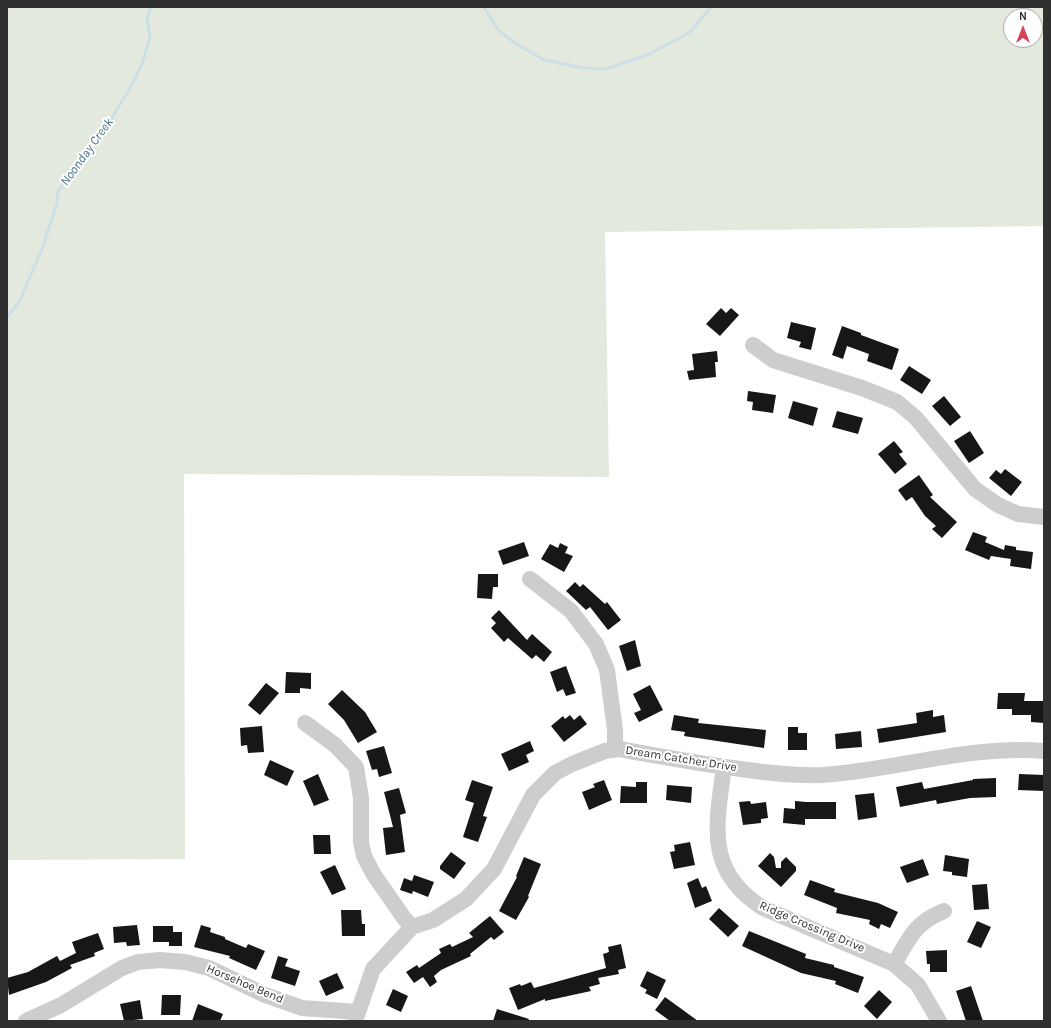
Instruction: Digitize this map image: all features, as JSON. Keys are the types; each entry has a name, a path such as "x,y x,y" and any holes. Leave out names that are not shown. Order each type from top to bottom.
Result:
{"street":[{"path":"753,345 773,360 862,388 897,402 916,418 975,489 998,505 1018,514 1044,517"},
{"path":"530,580 571,611 596,644 607,670 615,730 615,749"},
{"path":"305,723 335,745 356,767 361,798 361,842 364,856 374,875 404,918 412,926 373,969 356,1016"},
{"name":"Dream Catcher Drive","path":"412,926 433,920 466,899 494,869 533,795 555,773 586,757 615,749 724,767 784,774 821,775 970,752 1017,750 1044,751"},
{"name":"Ridge Crossing Drive","path":"724,767 717,817 717,838 724,865 735,884 748,896 768,910 894,964 918,985 939,1021"},
{"path":"894,964 919,925 929,917 944,911"},
{"name":"Horsehoe Bend","path":"26,1021 61,1005 122,968 138,962 160,960 185,962 210,968 265,995 302,1008 356,1016"}],"shaded area":[{"path":"7,7 1044,7 1044,226 605,232 609,477 184,474 185,859 7,860"}],"building":[{"path":"721,308 726,313 731,308 739,315 720,336 706,324"},
{"path":"791,322 816,328 811,350 799,347 801,342 787,338"},
{"path":"842,326 861,333 861,335 899,349 892,370 867,361 869,354 847,346 843,359 832,355"},
{"path":"717,351 718,362 715,362 716,377 689,380 687,371 694,370 692,354"},
{"path":"909,366 931,380 922,394 900,380"},
{"path":"748,391 776,395 773,413 752,410 753,402 747,401"},
{"path":"944,396 961,417 950,426 932,406"},
{"path":"793,401 818,408 813,426 788,418"},
{"path":"837,411 863,418 858,434 832,427"},
{"path":"970,431 984,453 969,463 954,441"},
{"path":"894,441 903,452 899,454 907,464 895,474 878,454"},
{"path":"1005,469 1022,482 1011,496 989,478 996,470 1001,474"},
{"path":"919,475 933,495 930,497 957,522 942,538 932,529 936,526 925,516 912,497 906,501 898,490"},
{"path":"973,532 987,537 985,542 1004,550 1005,545 1016,547 1016,550 1033,552 1031,569 1010,566 1011,559 991,556 989,560 965,550"},
{"path":"524,542 529,556 503,565 498,551"},
{"path":"560,543 568,547 565,553 573,556 564,572 541,559 550,544 558,548"},
{"path":"478,574 498,574 498,587 493,587 492,599 477,598"},
{"path":"575,582 580,587 583,584 605,604 607,602 621,620 608,630 590,607 586,610 566,591"},
{"path":"499,610 527,640 532,634 552,652 544,662 536,655 532,659 508,638 504,642 491,628 496,623 491,618"},
{"path":"635,640 641,666 627,671 619,646"},
{"path":"566,666 576,693 566,696 563,689 557,692 550,672"},
{"path":"286,672 311,673 311,689 300,688 300,693 285,693"},
{"path":"266,683 279,693 260,715 248,705"},
{"path":"650,685 663,710 639,722 634,713 641,710 633,694"},
{"path":"342,690 365,712 377,732 358,743 344,720 328,704"},
{"path":"998,693 1025,693 1024,701 1044,701 1044,723 1031,722 1031,715 1012,715 1012,709 997,709"},
{"path":"933,710 933,717 944,715 946,732 879,743 877,729 917,723 916,713"},
{"path":"570,715 574,720 580,715 587,724 564,742 551,726 563,716 565,719"},
{"path":"674,715 699,719 698,723 766,730 764,748 684,736 685,732 671,730"},
{"path":"262,726 264,752 248,753 247,745 241,746 240,728"},
{"path":"788,727 798,727 798,733 807,733 807,750 788,750"},
{"path":"861,731 862,747 836,749 835,734"},
{"path":"530,741 534,751 526,755 529,762 509,771 501,754"},
{"path":"384,746 392,773 379,777 377,769 372,770 366,751"},
{"path":"270,760 294,771 287,786 264,775"},
{"path":"318,774 329,800 314,806 303,781"},
{"path":"1019,774 1044,775 1044,791 1018,790"},
{"path":"996,778 996,797 970,798 937,804 936,800 900,807 896,787 922,782 924,789 973,779"},
{"path":"472,780 493,787 483,816 487,817 478,842 463,837 474,803 465,800"},
{"path":"604,780 612,800 589,810 582,792 595,787 593,784"},
{"path":"636,782 647,782 647,803 620,803 621,786 636,787"},
{"path":"667,785 692,787 691,803 666,800"},
{"path":"399,788 406,813 400,815 405,852 386,855 383,828 393,827 384,792"},
{"path":"874,793 877,817 858,820 855,795"},
{"path":"750,801 751,804 766,802 768,818 761,819 761,823 743,825 739,802"},
{"path":"795,801 836,802 836,819 805,819 805,825 783,823 784,808 795,809"},
{"path":"313,835 330,835 331,854 314,854"},
{"path":"690,842 695,865 674,869 670,852 675,851 674,845"},
{"path":"451,852 466,863 454,879 440,869 440,866"},
{"path":"770,853 774,857 776,868 781,868 781,862 786,857 796,867 796,871 781,887 758,866"},
{"path":"945,855 969,859 967,877 952,875 952,872 943,871"},
{"path":"524,857 541,864 528,896 529,897 516,920 499,911 517,877 516,876"},
{"path":"923,859 929,875 907,883 900,867"},
{"path":"335,865 346,889 332,895 320,872"},
{"path":"414,875 434,882 428,897 413,891 412,894 400,890 404,878 412,881"},
{"path":"698,878 702,888 706,886 712,901 695,908 687,883"},
{"path":"810,880 835,889 834,892 878,903 898,912 890,928 881,924 879,929 869,924 870,920 836,913 837,908 804,895"},
{"path":"987,884 989,909 974,910 972,885"},
{"path":"719,908 739,926 728,937 709,919"},
{"path":"341,910 361,910 362,924 365,924 365,936 342,936"},
{"path":"490,916 504,932 494,940 491,937 470,954 471,956 441,970 434,976 437,982 430,987 423,977 414,983 406,972 417,965 419,968 441,953 439,949 450,944 452,947 473,937 469,933"},
{"path":"977,921 991,927 981,948 967,942"},
{"path":"137,925 140,945 127,946 126,942 114,943 113,927"},
{"path":"201,925 211,928 210,932 225,937 225,939 246,948 248,944 265,951 256,970 229,958 230,956 194,947"},
{"path":"153,926 173,926 173,932 182,932 182,946 169,946 169,942 153,942"},
{"path":"749,931 806,954 805,958 834,965 834,967 864,977 858,993 835,984 836,981 801,973 742,946"},
{"path":"98,933 104,949 94,953 95,956 70,965 72,968 46,982 9,995 7,978 28,972 57,956 60,961 76,953 72,942"},
{"path":"621,944 626,968 618,970 619,974 598,978 600,984 589,987 591,991 545,1001 545,999 518,1010 509,988 520,984 521,986 531,982 534,988 606,968 603,954 609,952 608,947"},
{"path":"947,950 947,972 930,972 930,964 927,964 926,951"},
{"path":"278,956 288,959 285,966 300,971 295,986 271,978"},
{"path":"647,971 666,980 657,999 645,993 647,990 640,986"},
{"path":"337,973 344,988 326,996 319,981"},
{"path":"971,986 983,1021 966,1021 956,991"},
{"path":"393,989 408,996 401,1012 386,1005"},
{"path":"879,990 892,1002 877,1019 864,1006"},
{"path":"162,995 181,995 180,1015 161,1015"},
{"path":"665,997 698,1021 670,1021 655,1010"},
{"path":"140,1000 143,1019 124,1021 120,1004"},
{"path":"198,1004 223,1014 220,1021 192,1021"},
{"path":"497,1009 529,1019 528,1021 493,1021"}],"waterway":[{"name":"Noonday Creek","path":"7,318 20,300 42,249 57,203 58,191 89,147 105,129 133,83 142,64 150,37 147,19 151,7"},
{"name":"Noonday Creek","path":"484,7 499,31 518,45 544,60 584,68 606,69 650,54 690,32 711,7"}]}
